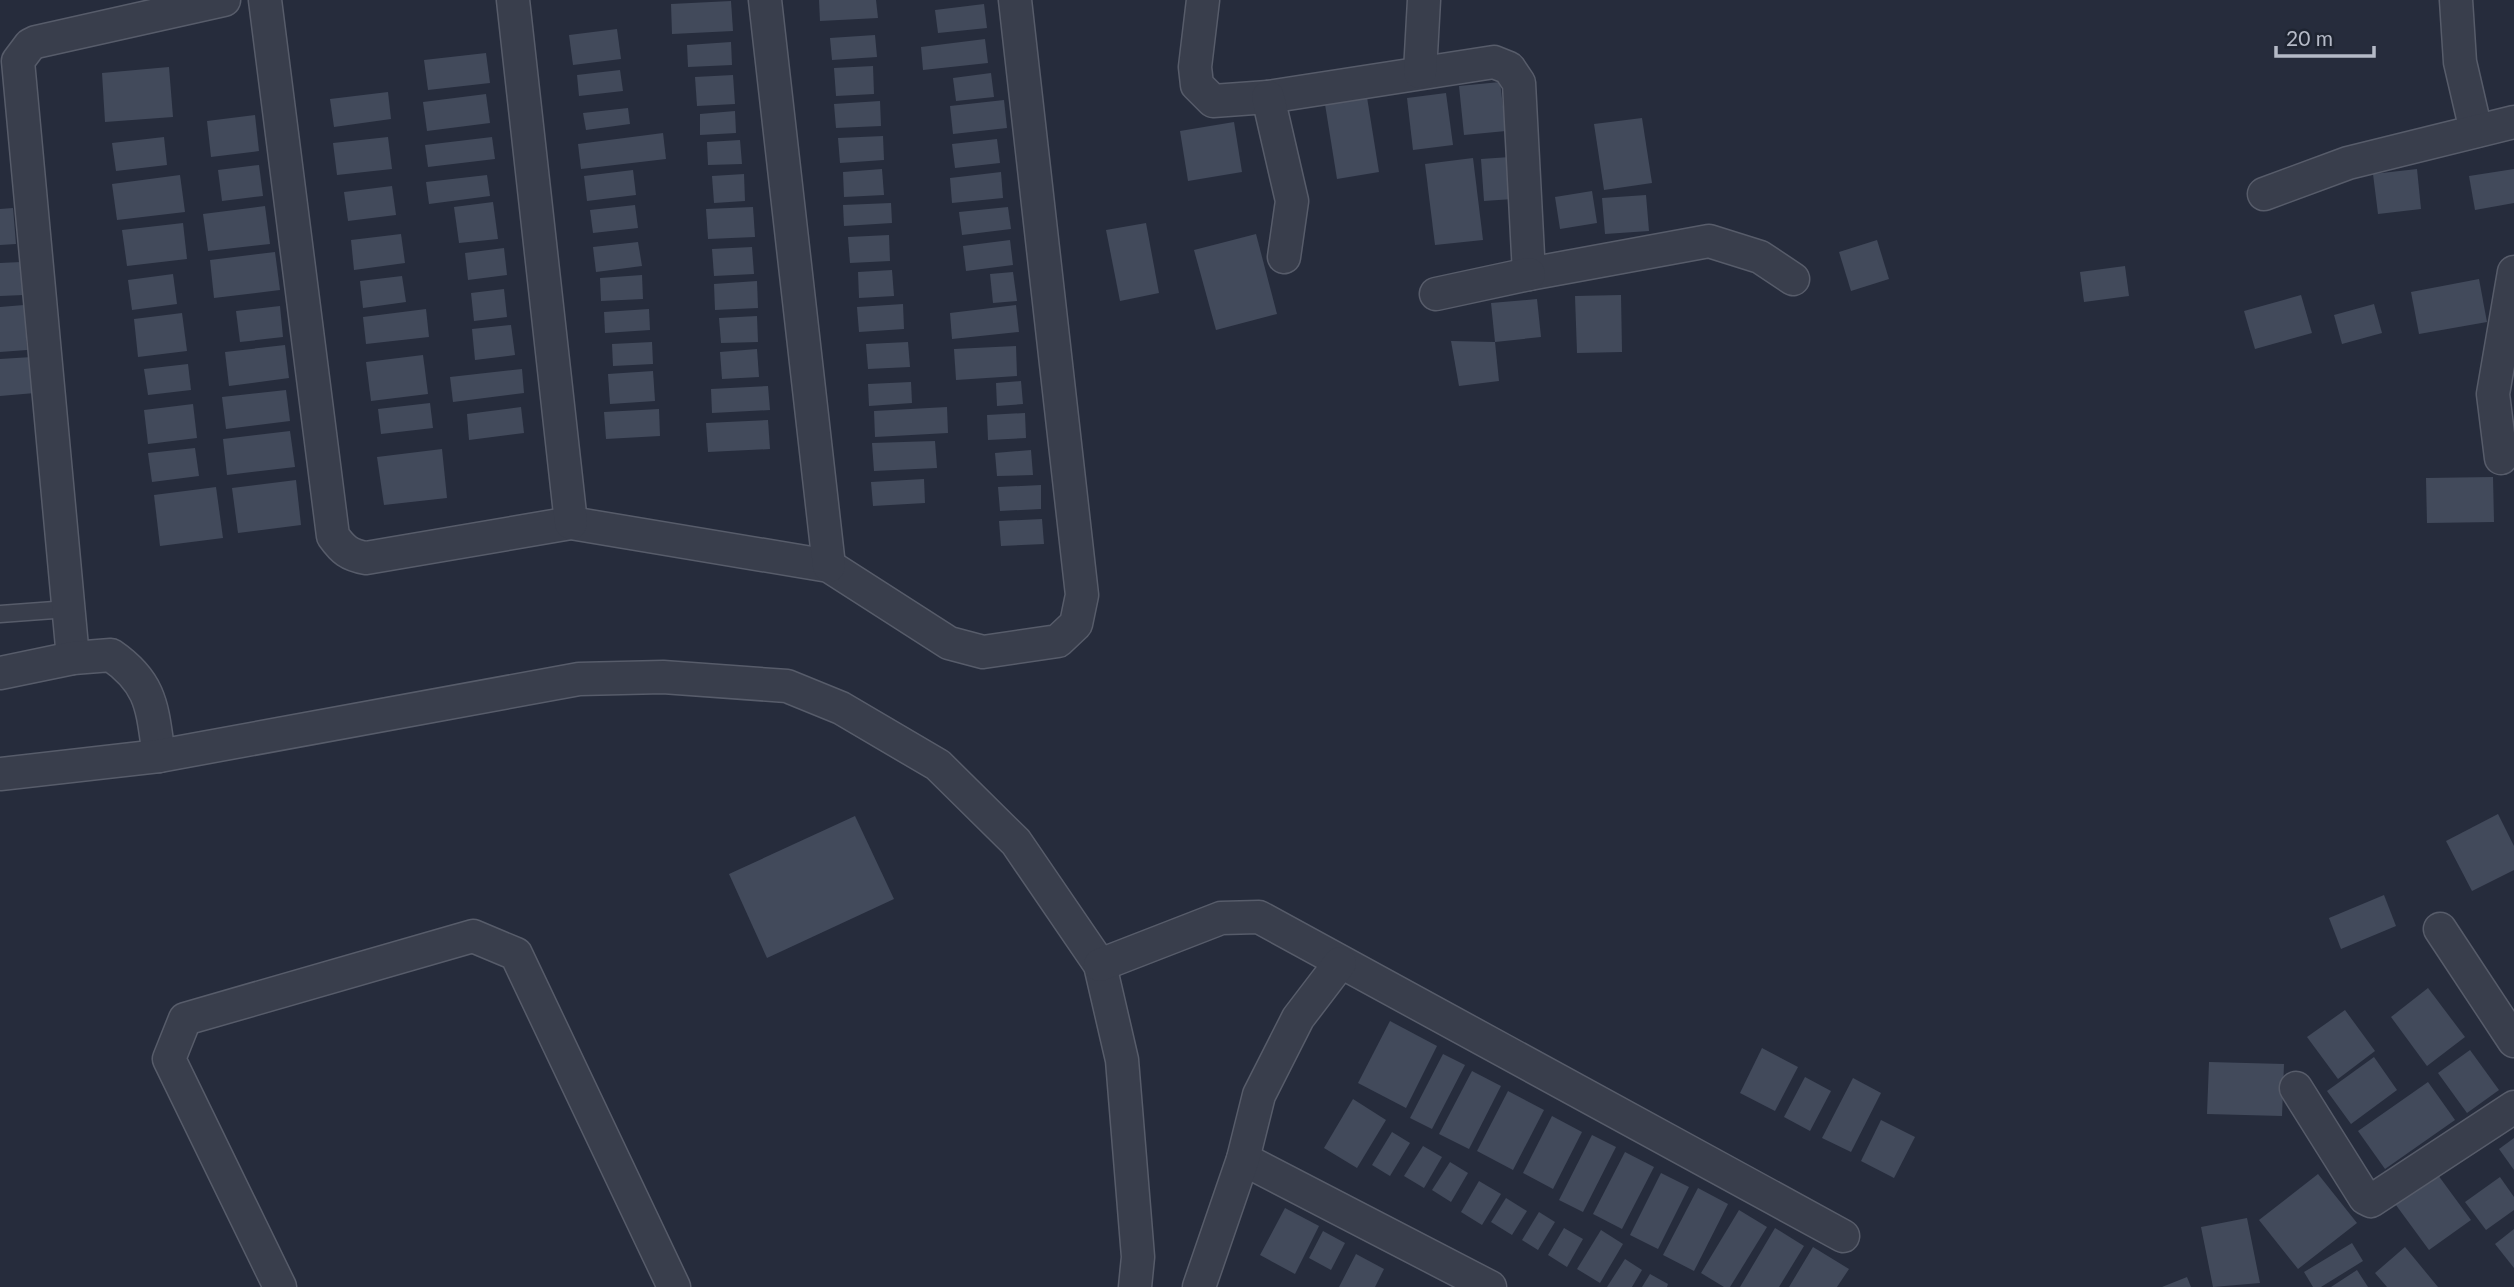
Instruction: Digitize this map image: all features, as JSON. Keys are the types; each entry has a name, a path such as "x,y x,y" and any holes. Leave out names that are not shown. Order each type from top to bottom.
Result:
{"street":[{"path":"74,659 18,61 36,41 224,0"},
{"path":"265,0 333,536 351,556 366,558 571,523 829,566 949,643 983,652 1058,641 1076,624 1082,595 1014,0"},
{"path":"513,0 571,523"},
{"path":"765,0 829,566"},
{"path":"1203,0 1195,67 1197,85 1213,101 1268,97 1420,72 1503,63 1516,75 1520,83 1529,274"},
{"path":"1420,72 1424,0"},
{"path":"2456,0 2460,62 2476,131"},
{"path":"1268,97 1292,201 1284,257"},
{"path":"2264,194 2348,163 2514,122"},
{"path":"1436,294 1709,241 1760,257 1793,279"},
{"path":"2501,458 2493,394 2514,272"},
{"path":"0,673 111,655 133,670 146,691 159,756"},
{"path":"0,774 159,756 579,680 663,677 787,686 841,708 937,765 1016,842 1100,965 1122,1060 1138,1257 1135,1287"},
{"path":"1100,965 1221,918 1259,917 1286,929 1340,963 1843,1236"},
{"path":"2440,929 2514,1041"},
{"path":"280,1287 169,1059 185,1019 473,936 516,954 674,1287"},
{"path":"1199,1287 1243,1158 1259,1095 1298,1018 1340,963"},
{"path":"2296,1088 2365,1198 2371,1201 2514,1107"},
{"path":"1243,1158 1490,1287"}],"lane":[{"path":"0,614 68,609"}],"building":[{"path":"819,0 876,0 878,18 820,21"},
{"path":"731,1 733,31 672,34 671,4"},
{"path":"984,4 987,28 938,33 935,10"},
{"path":"617,29 621,59 573,65 569,35"},
{"path":"875,35 877,57 832,60 830,38"},
{"path":"985,39 988,63 923,70 921,47"},
{"path":"731,42 732,65 688,67 687,45"},
{"path":"486,53 490,83 428,90 424,60"},
{"path":"873,66 874,94 836,96 834,68"},
{"path":"169,67 173,117 105,122 102,73"},
{"path":"620,70 623,91 579,96 577,75"},
{"path":"991,73 994,97 956,101 953,78"},
{"path":"733,75 735,104 697,106 695,77"},
{"path":"1500,82 1506,131 1464,135 1459,86"},
{"path":"1366,91 1379,172 1337,179 1324,98"},
{"path":"388,92 391,119 334,127 330,99"},
{"path":"1446,93 1453,145 1413,150 1407,98"},
{"path":"486,94 490,123 427,131 423,102"},
{"path":"1004,100 1007,128 953,134 950,106"},
{"path":"880,101 881,126 836,128 834,104"},
{"path":"628,108 630,124 586,130 583,113"},
{"path":"735,111 736,133 700,135 700,114"},
{"path":"255,115 259,151 211,157 207,121"},
{"path":"1642,118 1652,183 1604,190 1594,124"},
{"path":"1234,122 1242,172 1188,181 1180,131"},
{"path":"663,133 666,159 581,169 578,144"},
{"path":"883,136 884,160 840,163 838,138"},
{"path":"164,137 167,165 116,171 112,143"},
{"path":"388,137 392,169 337,175 333,143"},
{"path":"492,137 495,159 428,167 425,145"},
{"path":"997,139 1000,163 955,168 952,144"},
{"path":"740,140 742,164 708,165 707,142"},
{"path":"1510,157 1513,199 1484,201 1481,159"},
{"path":"1473,158 1483,240 1435,245 1425,164"},
{"path":"259,165 263,196 222,201 218,170"},
{"path":"882,169 884,195 844,197 843,172"},
{"path":"2417,169 2421,209 2378,214 2373,174"},
{"path":"2514,169 2514,203 2475,210 2469,176"},
{"path":"633,170 636,195 587,201 584,176"},
{"path":"1001,172 1003,198 952,203 950,178"},
{"path":"744,174 745,201 714,203 712,176"},
{"path":"180,175 185,212 117,220 112,184"},
{"path":"487,175 490,196 429,204 426,182"},
{"path":"392,186 396,215 348,221 344,192"},
{"path":"1592,191 1597,223 1560,229 1555,197"},
{"path":"1646,195 1649,231 1605,234 1602,198"},
{"path":"493,202 498,239 459,243 454,207"},
{"path":"891,203 892,223 844,226 843,205"},
{"path":"635,205 638,228 593,233 590,210"},
{"path":"265,206 270,244 208,251 203,214"},
{"path":"753,207 755,237 708,239 706,209"},
{"path":"1008,207 1011,229 962,235 959,212"},
{"path":"13,208 16,244 0,245 0,209"},
{"path":"183,223 187,259 127,266 122,230"},
{"path":"1146,223 1159,293 1120,301 1106,230"},
{"path":"401,234 405,263 354,270 351,240"},
{"path":"1256,234 1277,314 1216,330 1194,250"},
{"path":"889,235 890,261 850,263 848,237"},
{"path":"1010,240 1013,265 966,271 963,246"},
{"path":"1877,240 1889,279 1851,291 1839,252"},
{"path":"638,242 642,266 596,272 593,247"},
{"path":"752,247 754,274 714,276 712,249"},
{"path":"504,248 507,275 468,280 465,253"},
{"path":"275,252 280,290 214,298 210,260"},
{"path":"21,262 24,295 0,296 0,263"},
{"path":"2125,266 2129,296 2084,302 2080,272"},
{"path":"892,270 894,296 859,298 858,272"},
{"path":"1013,272 1017,301 993,303 990,274"},
{"path":"173,274 177,304 132,310 128,280"},
{"path":"642,275 643,299 601,301 600,278"},
{"path":"402,276 406,302 363,308 360,281"},
{"path":"2479,279 2487,322 2419,334 2411,292"},
{"path":"757,281 758,308 715,310 714,284"},
{"path":"504,289 507,317 474,321 471,293"},
{"path":"1621,295 1622,352 1577,353 1575,296"},
{"path":"2301,295 2312,333 2255,349 2244,311"},
{"path":"1537,299 1541,337 1495,342 1491,303"},
{"path":"903,304 904,329 859,332 857,307"},
{"path":"2374,304 2382,333 2342,344 2334,315"},
{"path":"24,305 27,350 0,352 0,307"},
{"path":"1016,305 1019,332 952,339 950,313"},
{"path":"280,306 283,337 240,342 236,311"},
{"path":"426,309 429,337 366,344 363,317"},
{"path":"649,309 650,330 605,333 604,312"},
{"path":"182,313 187,351 138,357 134,319"},
{"path":"757,316 758,342 721,343 719,318"},
{"path":"511,325 515,355 475,360 472,329"},
{"path":"1451,341 1495,342 1499,381 1459,386"},
{"path":"652,342 653,364 613,366 612,344"},
{"path":"908,342 910,367 868,369 866,344"},
{"path":"285,345 289,378 229,386 225,352"},
{"path":"1016,346 1017,376 956,380 954,349"},
{"path":"757,349 759,377 722,379 720,352"},
{"path":"423,355 428,394 371,401 366,362"},
{"path":"32,357 35,393 0,396 0,359"},
{"path":"188,364 191,390 148,395 144,369"},
{"path":"522,369 524,393 453,402 450,377"},
{"path":"653,371 655,401 610,404 608,374"},
{"path":"1021,381 1023,404 997,406 996,383"},
{"path":"911,382 912,403 869,406 868,384"},
{"path":"768,386 770,410 712,413 711,389"},
{"path":"286,390 290,421 226,429 222,397"},
{"path":"430,403 433,428 381,434 378,409"},
{"path":"193,404 197,438 148,444 144,410"},
{"path":"521,407 524,433 469,440 467,414"},
{"path":"947,407 948,433 875,437 874,411"},
{"path":"659,409 660,436 606,439 604,412"},
{"path":"1025,413 1026,438 988,440 987,415"},
{"path":"768,420 770,449 708,452 706,423"},
{"path":"290,431 295,467 227,475 223,439"},
{"path":"935,441 937,468 874,471 872,443"},
{"path":"195,448 199,476 152,482 148,453"},
{"path":"442,449 447,498 384,505 377,457"},
{"path":"1031,450 1033,475 997,476 995,453"},
{"path":"2493,477 2494,522 2427,523 2426,478"},
{"path":"924,479 925,503 873,506 871,482"},
{"path":"296,480 301,525 238,533 232,488"},
{"path":"1041,485 1041,509 1000,511 998,487"},
{"path":"216,487 223,538 160,546 154,495"},
{"path":"1042,519 1044,544 1001,546 999,521"},
{"path":"2498,814 2514,846 2514,870 2472,891 2446,841"},
{"path":"855,816 894,899 767,958 729,874"},
{"path":"2384,895 2396,926 2341,949 2329,918"},
{"path":"2428,988 2465,1037 2427,1066 2391,1017"},
{"path":"2345,1010 2375,1051 2338,1079 2307,1037"},
{"path":"1390,1021 1437,1046 1406,1108 1358,1083"},
{"path":"1762,1048 1798,1067 1775,1111 1740,1093"},
{"path":"2470,1050 2499,1090 2467,1113 2438,1073"},
{"path":"1443,1054 1465,1065 1432,1129 1410,1118"},
{"path":"2374,1057 2397,1090 2351,1124 2327,1091"},
{"path":"2209,1062 2284,1064 2282,1116 2207,1114"},
{"path":"1472,1071 1501,1086 1469,1149 1439,1134"},
{"path":"1805,1077 1831,1091 1810,1131 1784,1117"},
{"path":"1853,1078 1881,1093 1851,1152 1822,1138"},
{"path":"2428,1082 2455,1120 2385,1169 2358,1131"},
{"path":"1508,1091 1544,1110 1513,1170 1477,1151"},
{"path":"1353,1099 1386,1120 1357,1168 1324,1148"},
{"path":"1552,1116 1582,1132 1553,1189 1523,1173"},
{"path":"1881,1120 1915,1137 1894,1178 1861,1161"},
{"path":"1392,1132 1410,1143 1390,1176 1372,1165"},
{"path":"1592,1135 1616,1147 1583,1212 1559,1200"},
{"path":"2514,1138 2514,1170 2499,1149"},
{"path":"1423,1146 1442,1157 1424,1188 1404,1176"},
{"path":"1625,1152 1654,1167 1622,1229 1593,1214"},
{"path":"1450,1162 1468,1173 1451,1202 1432,1190"},
{"path":"2435,1171 2471,1220 2429,1250 2393,1201"},
{"path":"1661,1173 1689,1187 1658,1249 1630,1235"},
{"path":"2318,1174 2357,1223 2298,1269 2259,1220"},
{"path":"2500,1177 2514,1197 2514,1210 2486,1230 2465,1202"},
{"path":"1479,1181 1501,1194 1482,1225 1461,1212"},
{"path":"1698,1188 1728,1204 1694,1271 1663,1255"},
{"path":"1506,1198 1527,1211 1512,1235 1491,1222"},
{"path":"1285,1208 1319,1226 1295,1274 1260,1255"},
{"path":"1739,1210 1767,1227 1730,1287 1724,1287 1701,1273"},
{"path":"1539,1212 1555,1222 1538,1250 1522,1240"},
{"path":"2247,1218 2260,1283 2213,1287 2201,1227"},
{"path":"1564,1228 1583,1239 1567,1267 1548,1255"},
{"path":"1775,1228 1804,1246 1779,1287 1740,1287"},
{"path":"2514,1229 2514,1268 2495,1244"},
{"path":"1601,1230 1623,1244 1600,1283 1577,1269"},
{"path":"1323,1231 1345,1243 1331,1270 1309,1258"},
{"path":"2352,1243 2363,1261 2321,1287 2313,1287 2304,1272"},
{"path":"1813,1247 1849,1269 1837,1287 1789,1287"},
{"path":"2405,1247 2438,1287 2387,1287 2375,1273"},
{"path":"1356,1254 1384,1269 1375,1287 1339,1287"},
{"path":"1625,1259 1642,1270 1632,1287 1607,1287"},
{"path":"2357,1270 2368,1287 2331,1287"},
{"path":"1650,1274 1668,1284 1667,1287 1642,1287"},
{"path":"2187,1277 2191,1287 2162,1287"}]}
